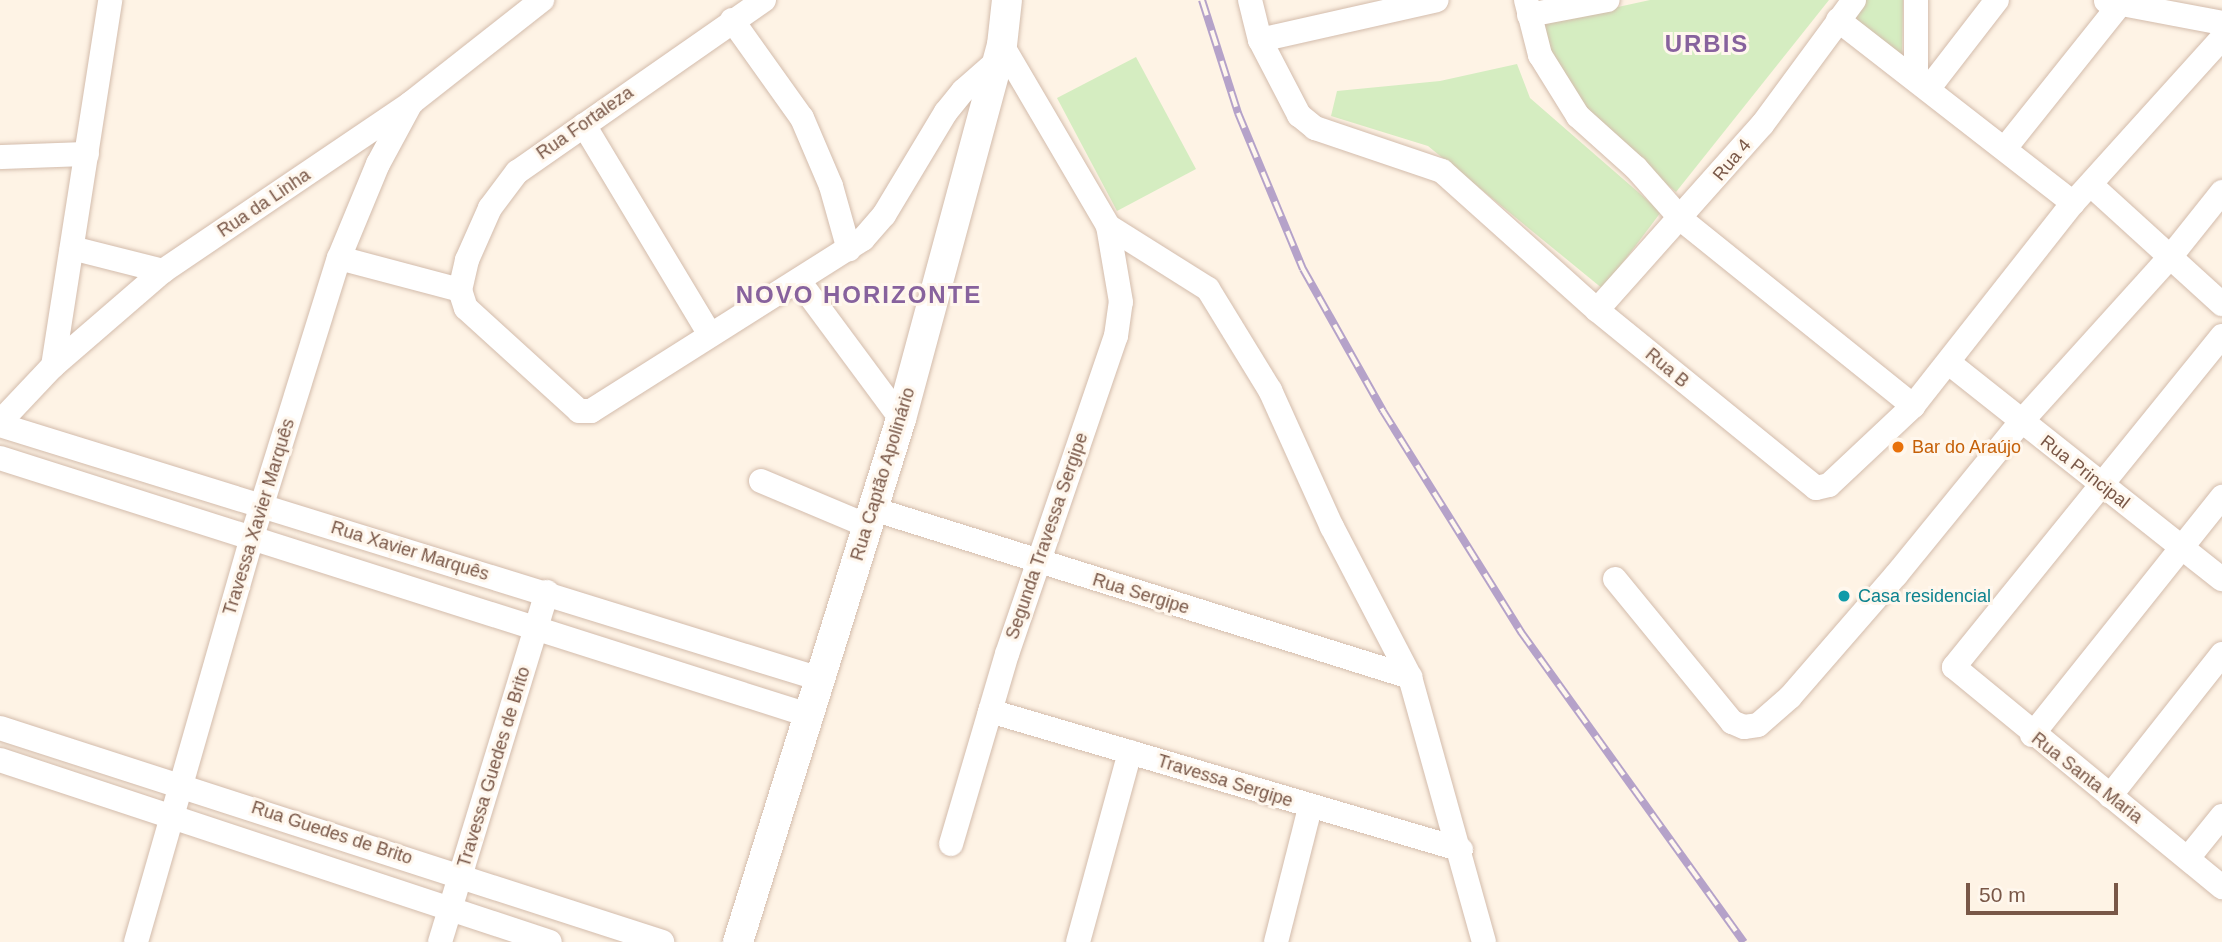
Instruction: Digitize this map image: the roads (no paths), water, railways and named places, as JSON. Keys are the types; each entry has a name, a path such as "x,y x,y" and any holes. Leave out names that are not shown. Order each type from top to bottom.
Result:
{"street":[{"path":"53,366 110,0"},
{"name":"Rua da Linha","path":"0,424 53,366 163,271 411,103 542,0"},
{"name":"Rua Fortaleza","path":"460,289 467,260 502,189 541,152 764,0"},
{"name":"Rua Captão Apolinário","path":"738,942 901,419 999,54 1007,0"},
{"name":"Rua B","path":"1250,0 1260,40 1298,115 1315,128 1442,171 1597,310 1816,488 1829,485 1913,406 1950,363 1990,303 2073,203 2218,53"},
{"path":"1260,40 1437,0"},
{"path":"1608,0 1527,8 1539,55 1578,116 1636,168 1682,220 1913,406"},
{"name":"Rua 4","path":"1597,310 1682,220 1762,125 1854,0"},
{"path":"1916,0 1922,82"},
{"path":"1922,82 1997,0"},
{"path":"2006,147 2111,2 2222,23"},
{"path":"732,20 802,118 831,186 849,250"},
{"path":"1838,20 2006,147 2073,203"},
{"path":"339,258 460,289 466,308 584,413 849,250 884,215 963,91 999,54 1108,226 1200,282 1243,339 1332,527 1410,677 1461,850 1484,942"},
{"name":"Travessa Xavier Marquês","path":"136,942 251,540 339,258 378,164 411,103"},
{"path":"584,125 710,335"},
{"path":"0,158 88,154"},
{"path":"2091,185 2222,304"},
{"path":"1615,579 1717,706 1732,722 1752,728 1790,697 1896,575 2021,422 2171,256 2222,192"},
{"name":"Segunda Travessa Sergipe","path":"951,844 989,711 1120,318 1108,226"},
{"path":"72,248 163,271"},
{"path":"799,281 901,419"},
{"path":"2101,485 2222,336"},
{"name":"Rua Principal","path":"1950,363 2222,579"},
{"name":"Rua Xavier Marquês","path":"0,424 820,678"},
{"name":"Rua Xavier Marquês","path":"0,458 808,715"},
{"name":"Rua Sergipe","path":"761,481 870,517 1038,562 1410,677"},
{"name":"Rua Santa Maria","path":"2101,485 1954,667 2032,734 2222,887"},
{"path":"2032,734 2222,498"},
{"name":"Travessa Guedes de Brito","path":"440,942 547,592"},
{"path":"2110,796 2222,654"},
{"name":"Travessa Sergipe","path":"989,711 1310,808 1461,850"},
{"name":"Rua Guedes de Brito","path":"0,728 662,942"},
{"path":"1077,942 1130,752"},
{"name":"Rua Guedes de Brito","path":"0,760 550,942"},
{"path":"1276,942 1310,808"},
{"path":"2188,858 2222,816"}],"railway":[{"path":"1202,0 1238,113 1303,269 1383,411 1521,632 1744,942"}],"place":[{"name":"Bar do Araújo","path":"1898,447"},
{"name":"Casa residencial","path":"1844,596"}],"district":[{"name":"URBIS","path":"1707,44"},
{"name":"NOVO HORIZONTE","path":"859,295"}]}
